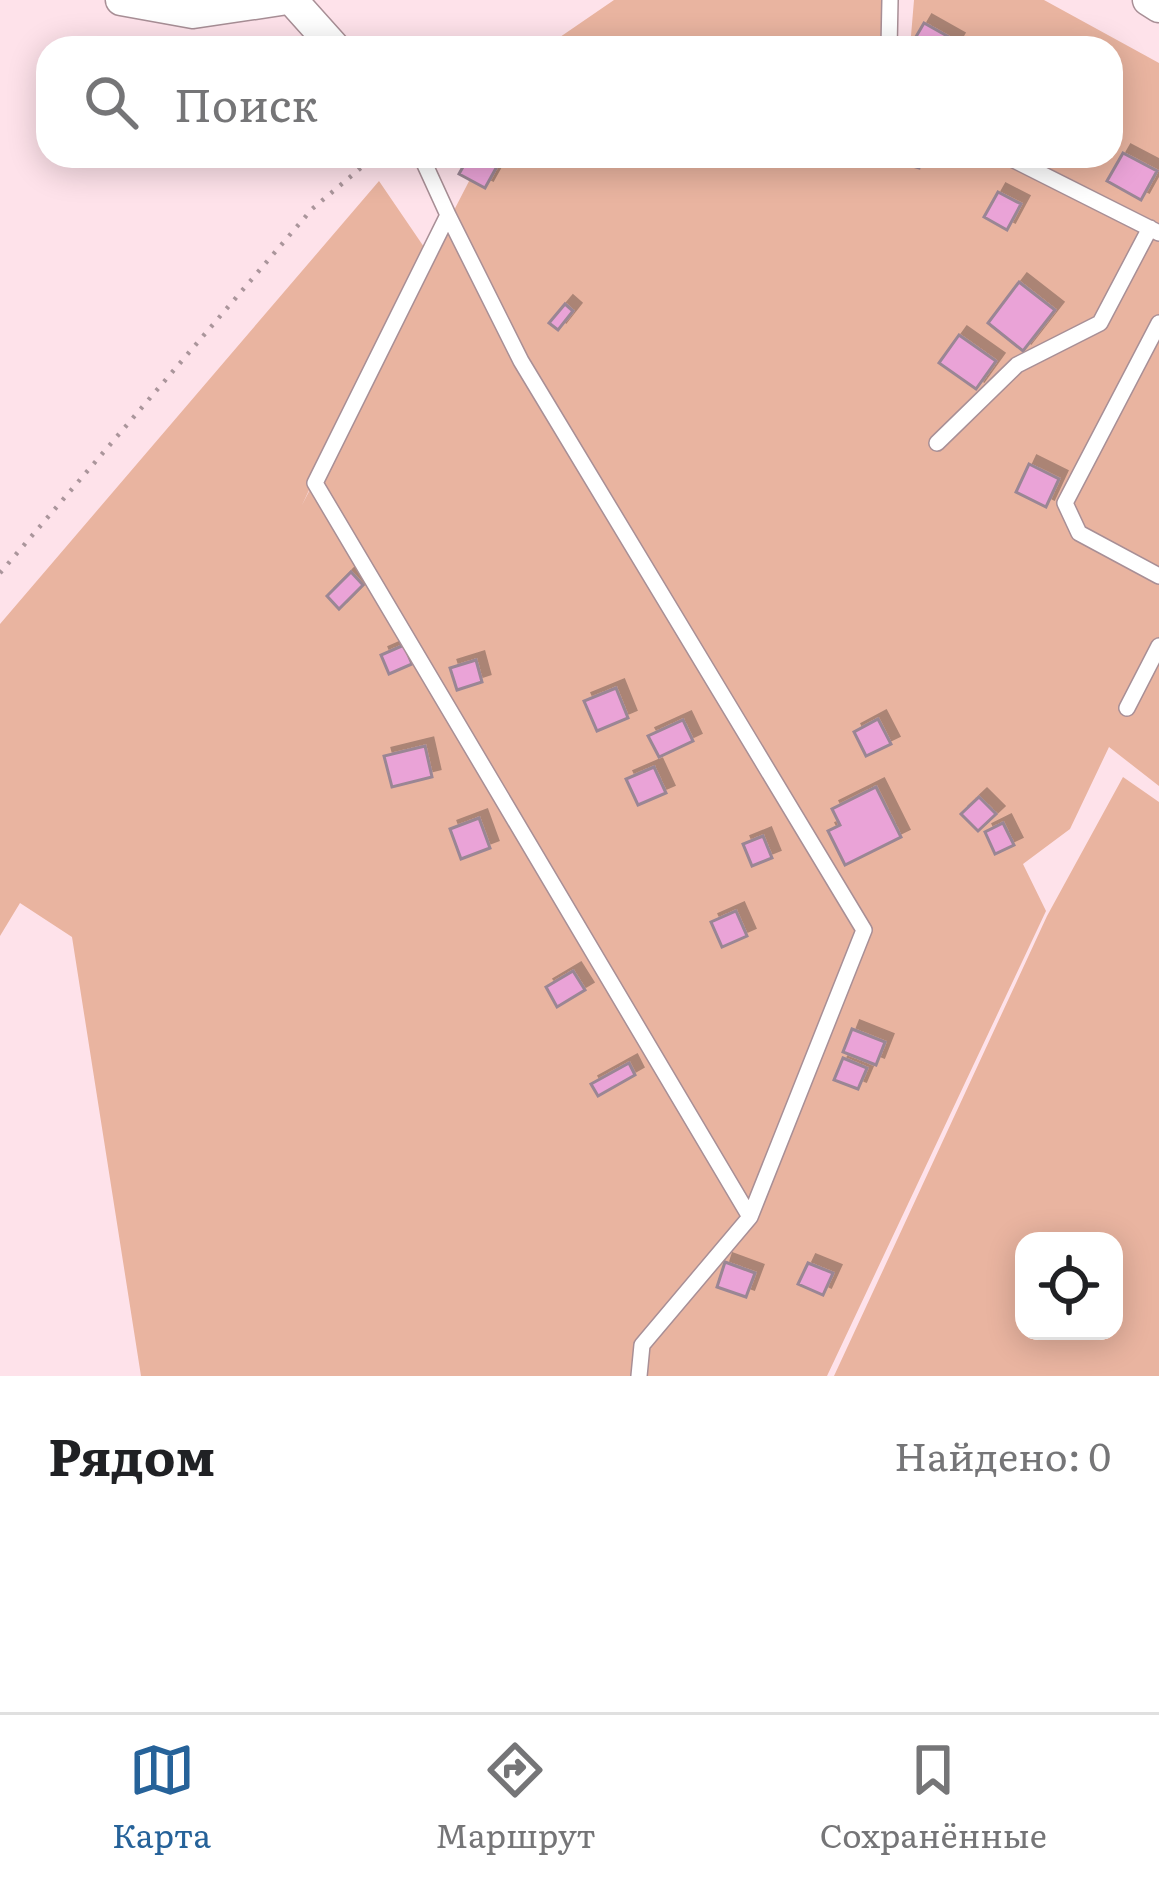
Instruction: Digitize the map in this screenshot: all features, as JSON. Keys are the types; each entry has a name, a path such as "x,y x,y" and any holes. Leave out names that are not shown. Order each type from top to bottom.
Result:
{"street":[{"path":"121,0 193,14 281,0"},
{"path":"292,0 324,36"},
{"path":"1148,0 1159,7"}],"lane":[{"path":"889,36 890,0"},
{"path":"427,168 521,361 864,929 750,1217 642,1345 639,1376"},
{"path":"938,443 1017,365 1100,323 1155,231 1030,168"},
{"path":"448,214 315,483 750,1217"},
{"path":"1159,322 1065,503 1068,520 1079,532 1159,577"},
{"path":"1127,708 1159,646"}],"path":[{"path":"0,573 311,209 361,168"}],"shaded area":[{"path":"614,0 889,0 891,36 562,36"},
{"path":"914,0 1044,0 1110,36 911,36"},
{"path":"1123,43 1159,63 1159,786 1109,747 1070,829 1023,864 1046,911 827,1376 141,1376 72,937 20,903 0,936 0,624 379,181 424,247 302,505 476,168 1123,168"},
{"path":"1123,777 1159,802 1159,1376 834,1376 1047,916"}],"building":[{"path":"924,23 947,36 916,36"},
{"path":"1123,153 1157,171 1141,200 1107,181 1114,168 1123,168"},
{"path":"462,168 496,168 485,188 459,174"},
{"path":"998,192 1021,204 1007,230 984,217"},
{"path":"1019,282 1055,310 1023,351 988,323"},
{"path":"565,304 573,311 558,330 549,323"},
{"path":"959,335 996,361 976,389 939,363"},
{"path":"1029,464 1059,479 1046,507 1016,492"},
{"path":"351,572 363,585 339,609 327,596"},
{"path":"404,645 412,664 389,674 381,655"},
{"path":"476,660 482,682 457,690 450,668"},
{"path":"616,688 628,718 597,731 584,701"},
{"path":"878,719 891,744 866,756 854,732"},
{"path":"683,720 693,741 659,757 648,736"},
{"path":"425,746 432,777 392,787 384,756"},
{"path":"654,767 666,793 638,805 626,779"},
{"path":"876,787 901,837 845,865 828,831 840,825 832,809"},
{"path":"979,797 996,814 978,831 961,814"},
{"path":"479,818 490,848 461,859 450,829"},
{"path":"1003,823 1014,845 995,854 985,832"},
{"path":"763,836 772,858 752,866 743,844"},
{"path":"736,911 747,936 722,947 711,922"},
{"path":"573,971 585,990 557,1007 546,987"},
{"path":"852,1029 885,1042 876,1065 843,1052"},
{"path":"843,1058 867,1068 858,1089 834,1080"},
{"path":"629,1063 635,1075 598,1096 591,1084"},
{"path":"725,1262 755,1273 746,1297 717,1287"},
{"path":"808,1263 833,1273 823,1295 798,1284"}]}
